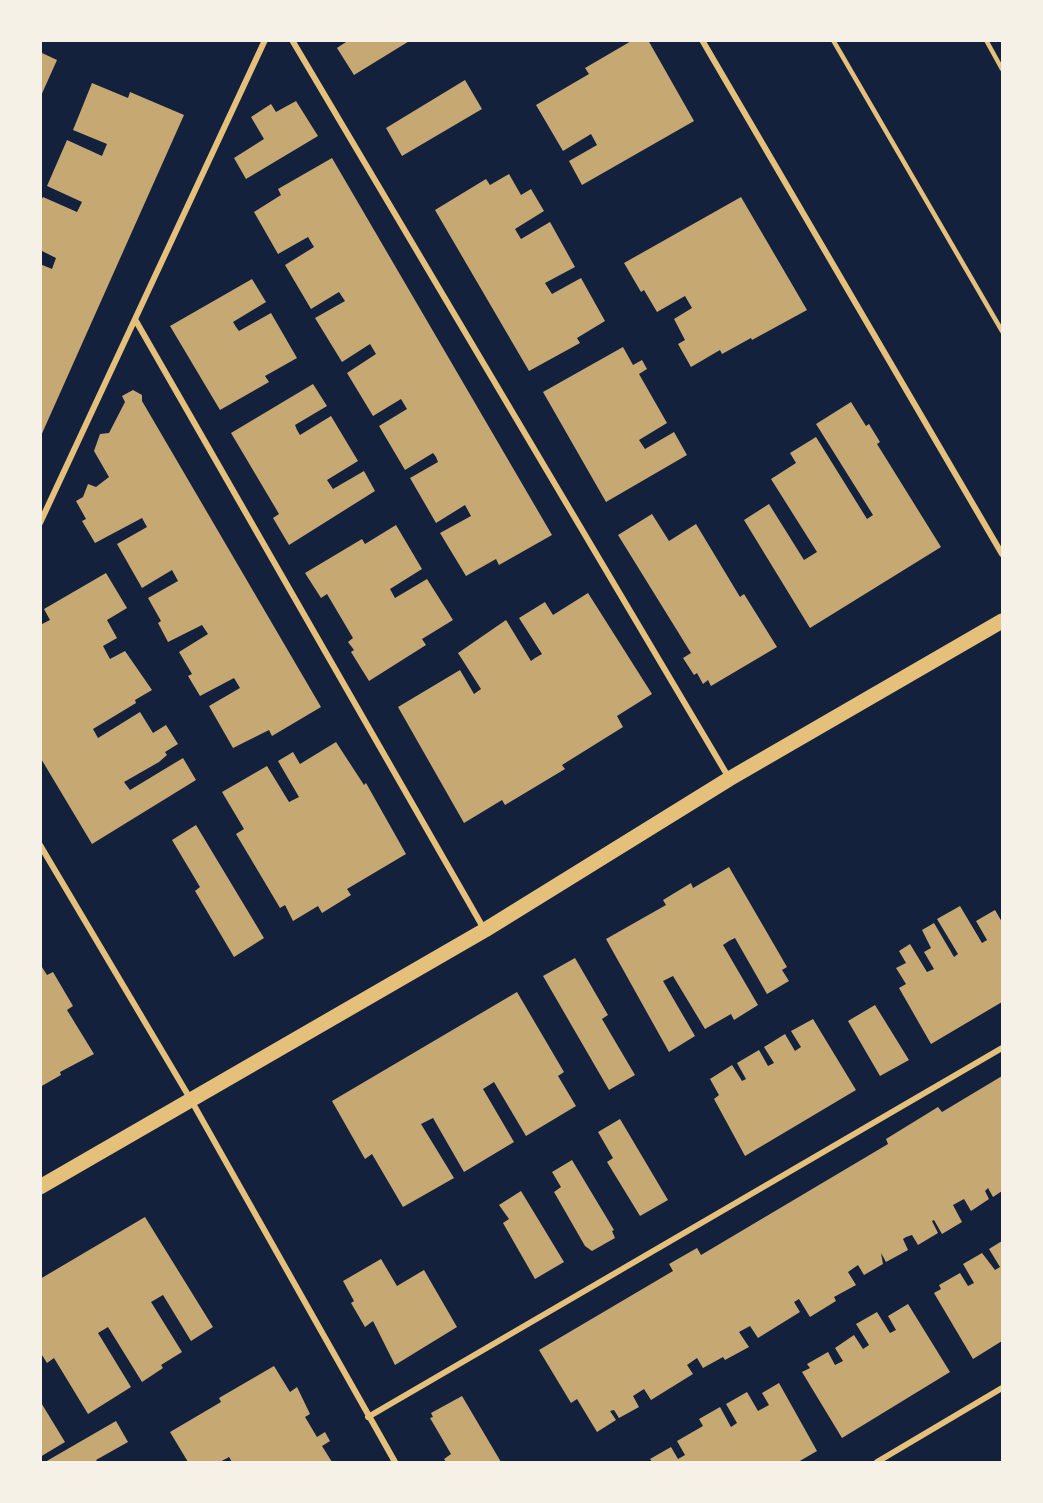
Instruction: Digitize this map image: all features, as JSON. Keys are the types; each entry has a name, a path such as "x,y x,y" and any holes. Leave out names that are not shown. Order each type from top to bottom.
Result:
{"main road":[{"path":"40,1187 485,930 729,779 1002,621"}],"street":[{"path":"40,523 265,40"},
{"path":"292,40 729,779"},
{"path":"702,40 1002,554"},
{"path":"136,321 485,930"},
{"path":"40,845 191,1100 395,1462"},
{"path":"368,1417 1002,1048"},
{"path":"882,1461 1002,1388"}],"lane":[{"path":"833,40 1002,332"},
{"path":"986,40 1002,69"}],"building":[{"path":"349,40 411,40 354,75 337,48"},
{"path":"633,40 648,40 694,121 582,185 569,161 597,145 591,134 563,151 536,105 589,74 585,68"},
{"path":"40,52 57,60 40,98"},
{"path":"465,80 482,109 402,156 386,128"},
{"path":"92,83 128,98 130,92 184,115 40,438 40,264 52,269 56,258 40,250 40,202 43,197 77,212 82,202 47,186 67,140 102,156 107,144 73,130"},
{"path":"296,101 318,136 246,179 234,158 264,139 251,117 271,104 276,112"},
{"path":"332,158 552,535 499,565 496,559 466,576 440,533 471,516 465,505 436,523 410,478 438,462 436,457 433,453 405,470 379,426 407,409 401,399 373,416 347,373 376,354 370,344 342,362 315,318 345,301 339,292 311,309 285,265 314,247 308,237 278,254 254,212 281,195 278,189"},
{"path":"509,174 521,195 531,189 544,211 515,229 521,239 550,222 575,267 545,283 552,294 581,278 605,321 577,338 580,343 529,371 435,210 486,179 490,185"},
{"path":"741,197 807,310 752,340 751,338 722,354 720,350 691,367 678,344 685,340 674,319 692,308 685,296 657,312 644,290 641,292 624,263"},
{"path":"252,279 266,302 233,322 239,331 271,313 297,358 265,376 269,382 220,410 170,326"},
{"path":"623,347 633,365 642,360 647,369 639,374 667,423 639,440 645,449 674,432 687,455 606,502 543,392"},
{"path":"313,384 327,406 295,425 297,430 300,435 331,416 358,461 327,480 333,489 364,471 375,491 289,545 273,518 279,514 231,433"},
{"path":"133,390 142,395 142,401 321,707 272,736 269,730 233,748 209,706 240,688 234,678 200,696 188,676 192,674 179,652 208,634 202,625 168,642 158,623 161,621 148,598 178,581 172,570 142,588 117,544 147,527 142,518 95,543 82,521 86,519 76,501 83,497 88,484 96,487 109,477 94,451 100,434 109,433 125,402 122,396"},
{"path":"851,402 866,426 869,424 880,442 877,444 941,547 810,628 744,520 769,504 804,560 817,552 771,479 796,463 790,453 816,437 867,519 873,515 816,424"},
{"path":"652,514 669,541 696,524 740,597 744,594 777,647 711,686 708,680 703,684 697,673 694,675 683,658 691,653 618,535"},
{"path":"396,525 422,569 390,589 395,598 427,579 453,620 422,639 426,645 369,681 351,652 354,650 348,642 353,638 327,594 321,598 305,573 362,539 365,544"},
{"path":"106,573 127,608 107,620 117,638 103,646 110,659 125,651 152,690 135,700 136,703 93,729 98,738 140,712 153,733 166,725 178,744 165,752 167,755 159,762 124,782 130,790 183,758 196,780 92,844 40,757 40,625 50,620 44,609"},
{"path":"588,593 652,694 617,716 623,727 562,765 565,769 505,805 502,800 464,823 398,707 460,670 474,694 481,689 458,653 506,620 531,661 542,654 519,618 545,602 553,615"},
{"path":"336,742 364,785 366,783 406,854 347,889 351,895 322,913 318,906 293,921 285,905 280,908 236,834 244,829 222,792 267,766 289,802 299,797 278,761 293,752 300,764"},
{"path":"196,825 264,938 234,957 195,891 200,887 172,840"},
{"path":"729,867 787,967 782,970 789,981 767,994 735,938 729,941 723,945 758,1005 734,1020 731,1014 705,1029 673,976 663,981 695,1036 669,1052 606,939 666,905 663,900 691,883 693,888"},
{"path":"960,906 982,943 987,940 976,921 995,910 1002,922 1002,1002 931,1044 899,988 906,984 896,968 906,963 899,951 910,944 927,972 934,969 924,952 931,948 922,930 934,923 954,957 958,954 937,919"},
{"path":"575,958 608,1015 602,1019 635,1075 609,1090 543,976"},
{"path":"40,964 47,975 53,972 73,1006 67,1010 94,1054 60,1072 61,1075 40,1087"},
{"path":"517,992 564,1072 558,1076 576,1106 526,1136 494,1082 483,1089 514,1142 464,1172 433,1118 421,1124 454,1178 403,1207 372,1154 365,1159 332,1101"},
{"path":"875,1005 909,1060 880,1076 848,1021"},
{"path":"813,1019 856,1090 745,1156 714,1099 719,1095 710,1079 732,1065 742,1081 746,1079 737,1063 759,1050 768,1066 774,1063 764,1047 785,1034 795,1051 801,1047 791,1031"},
{"path":"1002,1076 1002,1191 993,1197 988,1188 985,1191 989,1199 971,1211 964,1199 953,1205 962,1222 942,1234 934,1220 932,1221 938,1233 918,1245 912,1235 906,1237 903,1239 908,1250 886,1262 881,1253 883,1264 864,1275 858,1265 848,1272 856,1285 834,1297 836,1301 810,1317 799,1299 794,1302 800,1312 758,1338 750,1326 739,1332 749,1347 725,1360 723,1357 703,1368 697,1358 687,1365 693,1374 651,1400 644,1389 633,1396 639,1407 619,1418 614,1410 610,1411 616,1420 597,1432 577,1399 571,1403 539,1350 673,1271 669,1264 697,1248 701,1255 888,1144 886,1139 938,1107 942,1112"},
{"path":"620,1119 668,1200 640,1216 607,1162 613,1158 598,1132"},
{"path":"572,1160 614,1230 612,1231 615,1238 592,1251 585,1246 554,1192 561,1187 552,1172"},
{"path":"521,1191 564,1262 535,1279 503,1223 509,1219 499,1205"},
{"path":"145,1217 213,1327 191,1341 163,1295 151,1302 182,1352 161,1365 163,1368 142,1382 108,1327 98,1333 131,1387 88,1414 54,1358 47,1363 40,1352 40,1279"},
{"path":"1002,1241 1002,1341 973,1359 934,1293 941,1289 939,1285 960,1273 968,1286 974,1283 963,1264 982,1253 995,1270 1000,1267 989,1249"},
{"path":"381,1259 397,1286 424,1270 457,1327 395,1365 373,1321 365,1327 351,1303 354,1301 343,1281"},
{"path":"908,1304 950,1372 842,1438 802,1372 810,1368 807,1364 828,1352 835,1365 843,1361 835,1348 854,1335 863,1349 869,1345 856,1324 877,1312 890,1333 896,1330 888,1316"},
{"path":"274,1366 290,1392 297,1387 310,1414 305,1417 317,1437 325,1432 330,1441 322,1446 332,1462 232,1462 229,1457 220,1462 188,1462 170,1432 221,1402 219,1398"},
{"path":"779,1383 817,1451 798,1462 652,1462 650,1459 671,1447 678,1459 685,1455 677,1441 703,1426 699,1419 720,1407 731,1427 737,1423 726,1404 747,1392 758,1411 769,1405 762,1393"},
{"path":"462,1396 501,1462 446,1462 444,1459 451,1454 430,1418 433,1417 431,1413"},
{"path":"40,1401 65,1442 40,1457"},
{"path":"116,1421 128,1442 96,1460 98,1462 45,1462"}]}
